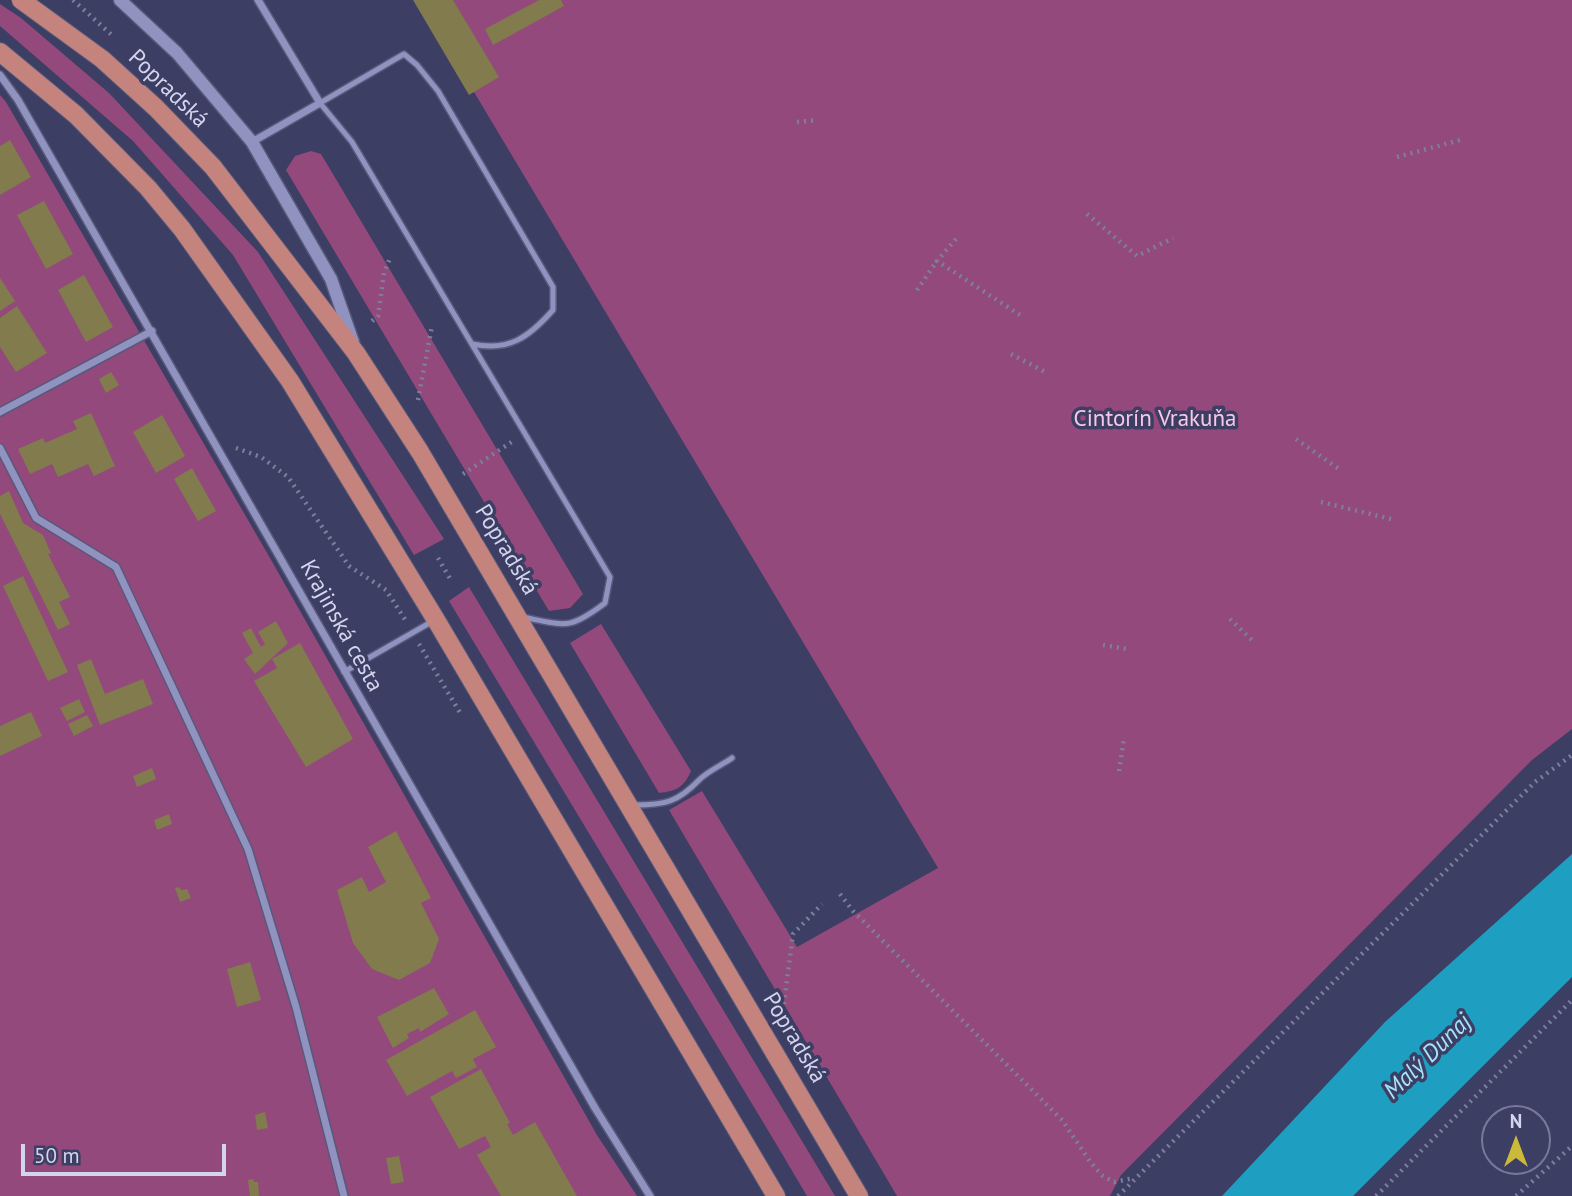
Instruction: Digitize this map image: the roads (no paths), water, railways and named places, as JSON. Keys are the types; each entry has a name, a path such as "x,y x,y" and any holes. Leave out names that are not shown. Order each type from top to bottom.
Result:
{"main road":[{"name":"Popradská","path":"21,0 103,59 156,108 213,167 356,352 420,452 859,1196"},
{"path":"0,52 76,114 113,150 181,229 290,381 436,620 776,1196"}],"street":[{"path":"120,0 177,53 252,142 331,279 356,352"},
{"path":"252,142 320,103 258,0"},
{"name":"Krajinská cesta","path":"0,75 18,100 152,331 595,1108 650,1196"},
{"path":"0,412 152,331"},
{"path":"0,448 36,518 116,567 248,849 296,1007 344,1196"}],"lane":[{"path":"472,344 491,348 527,335 553,310 553,287 438,91 417,65 404,54 320,103 352,142 610,577 605,603 580,622 563,625 517,616"},
{"path":"345,672 436,620"},
{"path":"629,805 659,805 675,799 732,758"}],"water":[{"name":"Malý Dunaj","path":"1572,854 1572,977 1353,1196 1222,1196 1385,1022"}],"park label":[{"name":"Cintorín Vrakuňa","path":"1155,419"}]}
